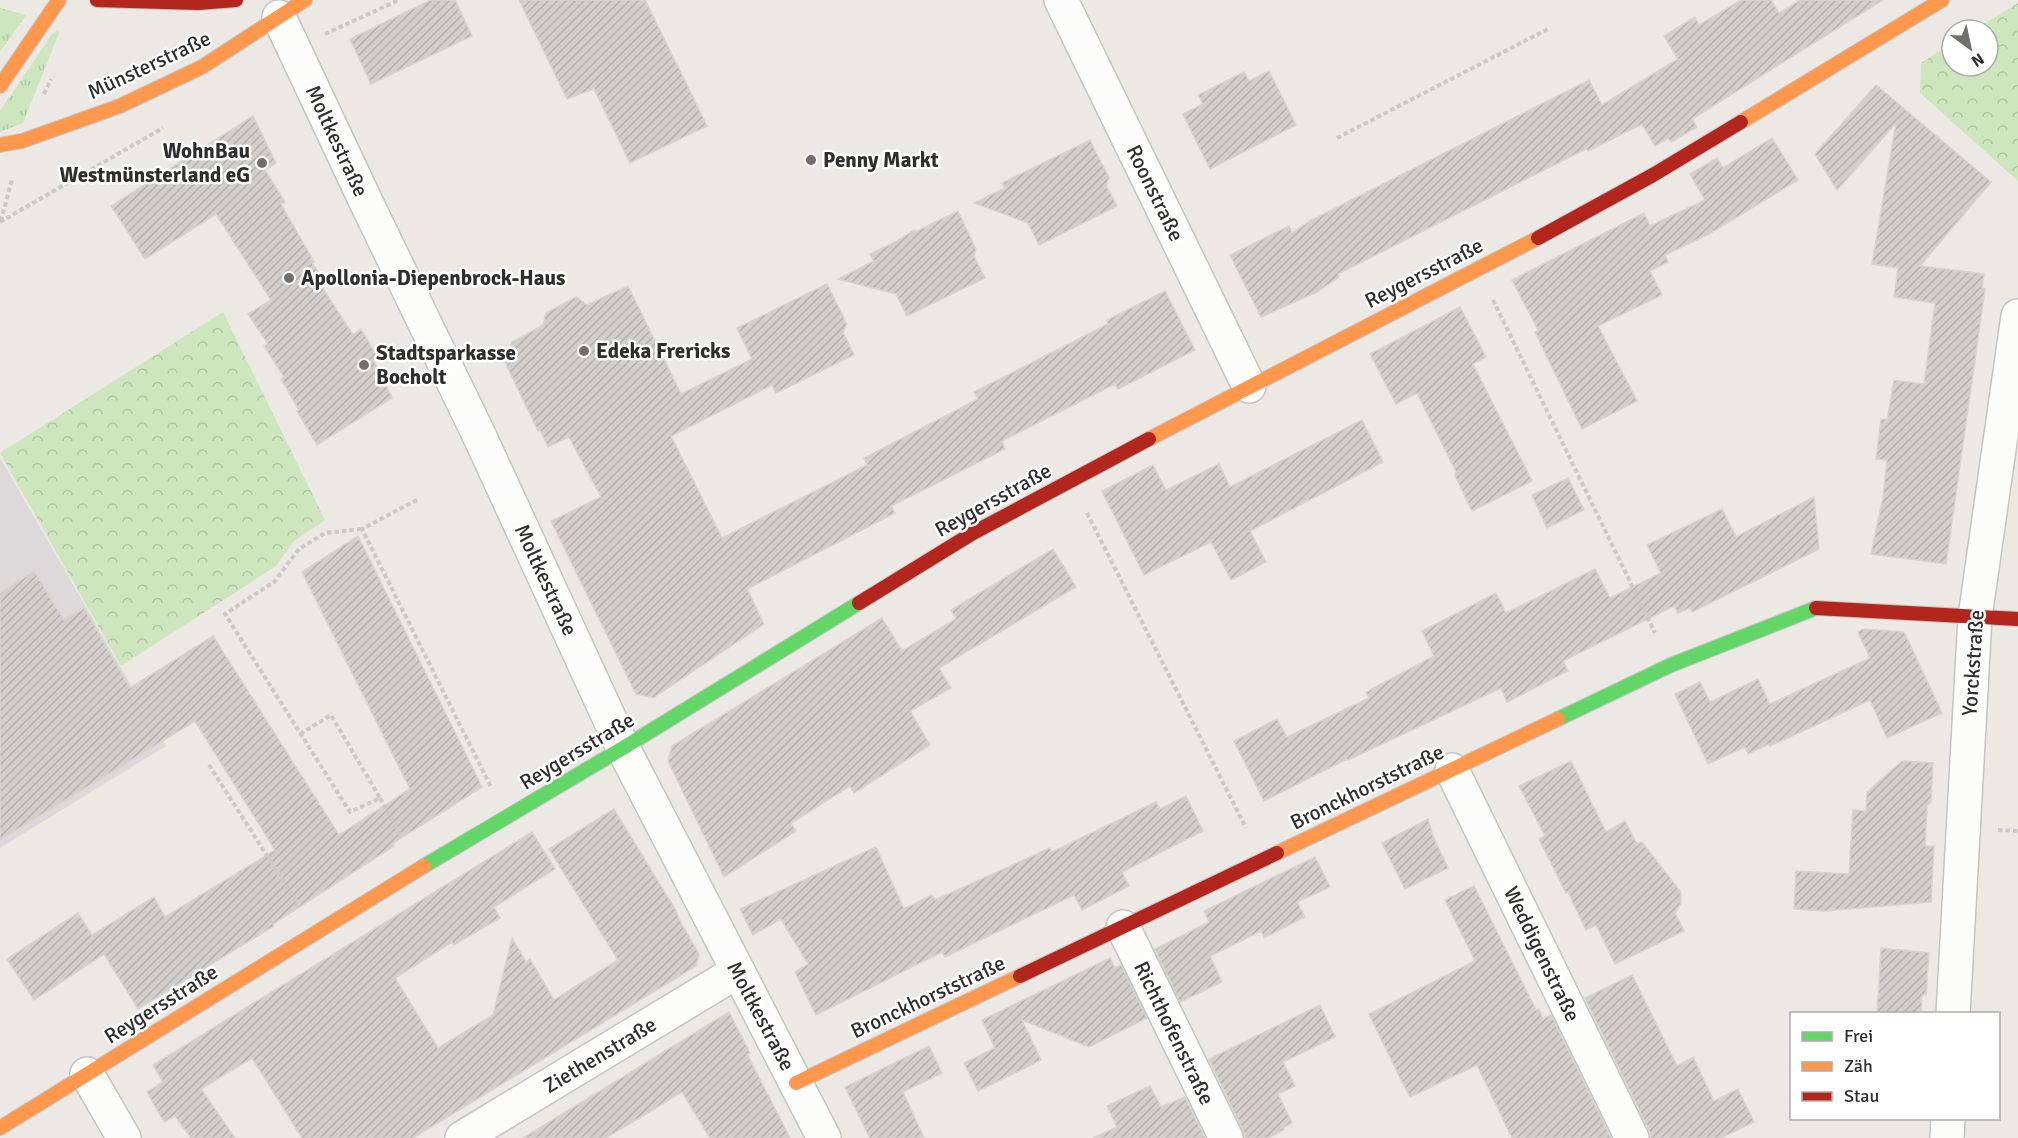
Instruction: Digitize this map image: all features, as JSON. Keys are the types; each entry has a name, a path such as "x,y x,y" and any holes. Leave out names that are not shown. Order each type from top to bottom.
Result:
{"street":[{"path":"0,86 59,0"},
{"name":"Münsterstraße","path":"97,0 196,2 236,0"},
{"name":"Roonstraße","path":"1062,0 1249,386"},
{"name":"Reygersstraße","path":"0,1128 419,869 623,748 973,533 1249,386 1568,223 1653,175 1942,0"},
{"name":"Münsterstraße","path":"0,145 22,141 120,106 202,67 292,9"},
{"name":"Moltkestraße","path":"292,9 366,204 479,435 623,748 824,1138"},
{"name":"Yorckstraße","path":"1953,1012 1975,617 2018,316"},
{"name":"Bronckhorststraße","path":"796,1083 1671,665 1814,608 2018,619"},
{"name":"Weddigenstraße","path":"1452,770 1632,1138"},
{"name":"Richthofenstraße","path":"1123,927 1226,1138"},
{"name":"Ziethenstraße","path":"462,1138 738,971"},
{"path":"87,1074 124,1138"},
{"path":"1947,1138 1948,1120"}],"path":[{"path":"1337,138 1548,29"},
{"path":"1478,270 1671,665"},
{"path":"1070,480 1262,861"},
{"path":"380,798 350,812 225,614 274,582 299,549 325,533 362,529 417,500"},
{"path":"362,529 506,818"},
{"path":"300,734 331,715 419,869"},
{"path":"209,765 316,933"}],"shaded area":[{"path":"0,458 166,746 0,848"}],"green space":[{"path":"2018,3 2018,181 1920,93 1921,63 1940,51 1940,78 2000,78 2000,18 1994,18"},
{"path":"0,8 26,15 0,52"},
{"path":"57,31 59,33 23,123 0,132 0,111 52,34"},
{"path":"223,312 325,520 294,541 276,566 121,666 0,453"}],"building":[{"path":"431,0 455,0 472,36 371,84 350,39"},
{"path":"519,0 645,0 707,126 630,163 594,89 567,99"},
{"path":"1741,0 1771,0 1779,13 1800,0 1883,0 1692,119 1697,127 1671,142 1668,138 1655,146 1642,124 1588,151 1586,149 1338,274 1339,277 1317,292 1261,317 1230,255 1289,226 1292,233 1310,221 1589,80 1602,105 1678,59 1664,36 1695,17 1699,25"},
{"path":"1269,71 1296,125 1210,169 1183,114 1203,104 1198,95 1244,72 1249,81"},
{"path":"1876,85 1991,182 1920,266 1984,274 1982,288 1985,289 1946,564 1871,554 1883,497 1887,460 1876,459 1881,419 1887,420 1894,380 1924,384 1935,303 1894,297 1898,268 1872,264 1896,123 1837,190 1815,154"},
{"name":"Apollonia-Diepenbrock-Haus","path":"253,116 276,163 265,170 285,202 281,204 314,262 312,263 326,284 322,287 353,335 361,329 377,356 373,359 392,398 317,445 281,379 284,377 264,346 268,344 248,314 271,300 216,214 145,259 111,206"},
{"path":"1772,138 1798,180 1709,234 1665,255 1668,262 1650,271 1662,295 1598,326 1637,401 1582,429 1535,332 1538,330 1512,280 1644,213 1650,226 1705,200 1690,174 1717,158 1723,168"},
{"path":"1090,140 1109,178 1106,185 1117,206 1039,245 1028,223 974,203 1005,188 1002,183"},
{"path":"958,211 976,249 974,256 985,278 907,316 896,294 838,279 874,261 870,254 914,230 915,232"},
{"path":"827,284 847,324 843,332 854,355 776,393 772,385 671,436 722,538 867,465 864,458 978,399 974,392 1108,324 1107,320 1165,291 1195,350 1118,389 1115,384 1002,441 1005,449 891,506 895,513 747,589 764,624 653,698 636,694 551,521 601,497 569,437 548,447 540,430 538,431 505,362 512,342 543,325 546,313 576,297 587,305 628,286 681,394 752,359 737,328"},
{"path":"1460,307 1486,357 1473,364 1532,481 1472,511 1455,476 1456,472 1417,393 1396,404 1370,354"},
{"path":"1362,420 1383,462 1250,531 1266,562 1231,580 1211,542 1144,575 1102,491 1153,465 1166,490 1219,464 1230,487"},
{"path":"1568,478 1584,510 1547,528 1532,495"},
{"path":"1814,497 1819,549 1692,612 1690,608 1678,613 1674,606 1563,661 1568,671 1507,702 1501,688 1347,759 1264,801 1234,741 1277,719 1287,737 1369,698 1366,692 1434,656 1422,631 1496,593 1506,613 1595,569 1610,598 1661,573 1647,545 1722,509 1736,537"},
{"path":"358,536 482,787 393,843 394,846 273,924 274,926 138,1009 104,954 34,1000 7,959 78,913 92,935 154,897 165,917 275,850 195,721 0,840 0,593 34,571 64,620 84,608 130,688 213,636 339,835 410,789 302,572"},
{"path":"1053,549 1076,587 939,668 951,688 910,711 930,745 854,793 850,786 791,823 796,831 724,877 668,761 672,746 882,618 902,651 956,619 951,610"},
{"path":"1863,629 1904,632 1942,713 1887,738 1870,700 1770,746 1769,744 1748,754 1745,747 1708,764 1675,694 1700,682 1710,702 1758,679 1770,704 1870,658 1858,632"},
{"path":"1571,761 1606,832 1625,821 1637,844 1642,842 1680,891 1681,903 1675,913 1684,931 1615,964 1596,925 1586,930 1568,892 1566,893 1539,839 1545,836 1519,786"},
{"path":"1902,761 1933,763 1931,802 1927,806 1925,846 1934,846 1931,902 1824,911 1794,909 1796,871 1849,874 1853,810 1866,811 1867,792"},
{"path":"1186,796 1203,831 1122,872 1129,886 1082,910 1074,895 945,957 942,952 816,1015 795,972 808,964 781,919 753,935 740,909 876,847 904,909 932,895 935,900 1050,848 1052,852 1156,802 1160,809"},
{"path":"614,809 675,909 699,954 696,966 413,1138 302,1138 252,1058 201,1089 235,1138 191,1138 175,1116 164,1122 147,1092 163,1082 153,1065 532,832 555,869 494,907 500,918 454,945 452,942 395,978 438,1048 493,1015 512,938 526,962 530,959 554,1000 618,960 549,849"},
{"path":"1428,819 1448,868 1405,889 1382,843"},
{"path":"1315,857 1330,887 1297,902 1305,917 1264,938 1261,931 1210,956 1222,982 1180,1002 1155,949 1209,922 1204,911"},
{"path":"1474,886 1536,1010 1539,1009 1543,1019 1551,1015 1611,1138 1512,1138 1477,1065 1410,1097 1369,1014 1475,961 1445,900"},
{"path":"1881,948 1929,953 1926,995 1922,995 1921,1012 1877,1012"},
{"path":"1110,958 1115,968 1121,965 1147,1018 1089,1047 1022,1020 1041,1060 978,1091 964,1063 995,1048 982,1020"},
{"path":"1632,975 1677,1066 1693,1057 1714,1101 1738,1089 1754,1122 1721,1138 1651,1138 1585,998"},
{"path":"1320,1005 1335,1037 1283,1062 1295,1086 1278,1094 1292,1123 1268,1138 1245,1138 1209,1059"},
{"path":"729,1012 750,1053 747,1054 790,1138 710,1138 682,1092 606,1138 523,1138"},
{"path":"929,1046 942,1073 903,1092 924,1138 870,1138 845,1087"},
{"path":"1150,1086 1161,1107 1185,1097 1205,1138 1093,1138 1117,1127 1107,1106"}],"traffic: fast":[{"path":"424,866 623,748 859,603"},
{"path":"1558,719 1671,665 1816,608"}],"traffic: slow":[{"path":"0,86 59,0"},
{"path":"0,145 22,141 120,106 202,67 305,0"},
{"path":"1741,122 1942,0"},
{"path":"1149,439 1538,238"},
{"path":"1277,853 1558,719"},
{"path":"0,1128 424,866"},
{"path":"796,1083 1020,976"}],"traffic: jam":[{"path":"97,0 198,3 236,0"},
{"path":"1538,238 1653,175 1741,122"},
{"path":"859,603 973,533 1149,439"},
{"path":"1816,608 2018,619"},
{"path":"1020,976 1277,853"}],"place":[{"name":"Penny Markt","path":"811,160"},
{"name":"WohnBau Westmünsterland eG","path":"262,163"},
{"name":"Apollonia-Diepenbrock-Haus","path":"289,278"},
{"name":"Edeka Frericks","path":"584,351"},
{"name":"Stadtsparkasse Bocholt","path":"364,365"}]}
